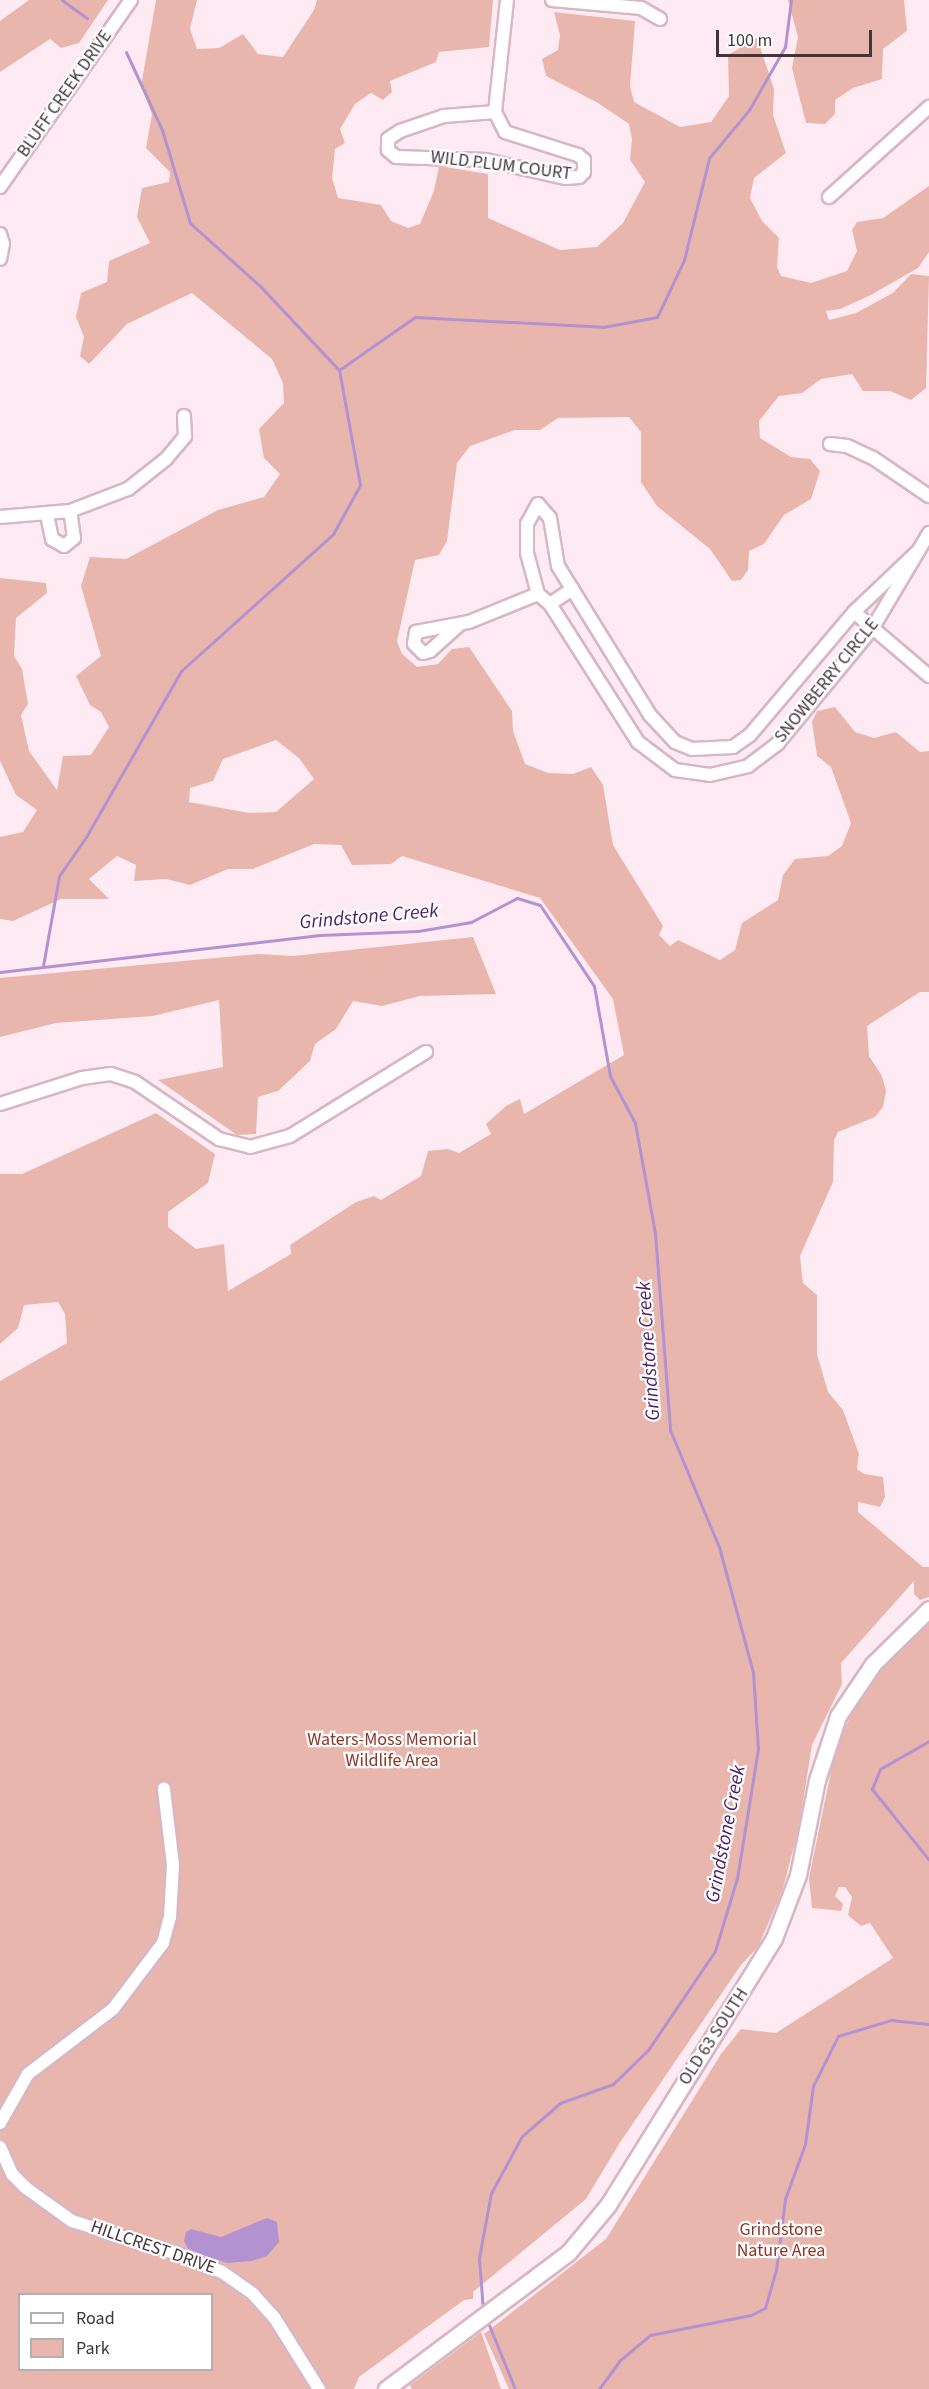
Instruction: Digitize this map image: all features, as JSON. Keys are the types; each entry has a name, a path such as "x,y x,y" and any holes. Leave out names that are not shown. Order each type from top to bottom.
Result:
{"main road":[{"name":"OLD 63 SOUTH","path":"386,2389 568,2253 602,2213 763,1962 798,1875 827,1742 838,1716 873,1664 929,1609"}],"street":[{"name":"BLUFF CREEK DRIVE","path":"0,187 131,0"},
{"path":"495,112 507,0"},
{"path":"552,0 641,8 660,19"},
{"path":"829,197 929,107"},
{"name":"WILD PLUM COURT","path":"495,112 498,124 505,132 578,155 584,160 584,172 579,177 565,178 486,160 396,157 387,150 388,139 400,130 444,116 495,112"},
{"path":"0,234 3,244 0,259"},
{"path":"0,517 47,515 70,511 108,499 147,477 185,436 184,416"},
{"path":"830,444 847,446 873,458 929,496"},
{"name":"SNOWBERRY CIRCLE","path":"538,504 550,518 553,554 650,715 675,742 692,749 733,747 750,735 854,612 917,552 872,629 768,754 748,766 710,775 675,770 638,742 550,604 538,594 527,553 526,524 538,504"},
{"path":"47,515 52,539 63,546 74,538 70,511"},
{"path":"917,552 929,533"},
{"path":"550,604 572,589"},
{"path":"460,624 538,594"},
{"path":"854,612 929,676"},
{"path":"0,1104 81,1078 111,1074 135,1082 219,1139 250,1147 290,1136 426,1052"},
{"path":"0,2123 28,2074 113,2009 163,1942 170,1917 173,1865 164,1789"},
{"name":"HILLCREST DRIVE","path":"0,2147 19,2181 72,2221 181,2255 222,2272 253,2294 279,2324 319,2389"}],"green space":[{"path":"29,0 108,0 79,43 61,48 50,39 0,72 0,21"},
{"name":"Waters-Moss Memorial Wildlife Area","path":"156,0 197,0 190,29 197,49 219,48 243,34 258,54 283,57 314,10 317,0 493,0 489,47 439,52 436,62 390,81 392,92 383,100 371,93 355,104 340,129 345,143 335,149 332,178 338,198 381,205 391,221 408,228 420,224 434,191 439,166 488,174 488,218 560,250 597,247 623,223 645,182 630,160 632,139 629,124 598,103 546,76 542,59 558,50 560,35 554,12 635,21 630,86 634,102 680,127 711,122 729,96 728,55 757,38 774,89 773,115 786,153 754,178 750,198 762,221 779,238 777,267 781,276 811,283 847,271 857,251 852,230 857,222 883,218 929,186 929,252 918,268 869,296 840,309 826,311 829,320 856,313 893,293 911,274 929,276 926,388 911,400 890,391 863,391 852,374 821,379 802,393 779,396 759,421 760,438 791,457 810,459 820,471 811,499 784,515 764,544 749,551 748,570 741,580 732,581 710,549 657,506 641,482 641,432 629,417 558,418 540,430 515,430 470,446 457,463 447,541 439,555 415,560 397,641 402,654 417,667 438,664 452,649 469,647 512,711 513,731 525,764 548,773 573,774 591,767 603,785 613,845 663,926 659,935 670,946 678,940 720,960 735,950 742,923 778,900 783,875 795,859 828,856 842,846 851,823 831,767 817,756 812,722 817,711 835,707 855,732 874,738 896,732 920,752 929,751 929,992 920,992 867,1026 869,1056 882,1076 886,1091 883,1107 875,1117 838,1132 834,1140 833,1182 800,1256 803,1283 817,1295 817,1354 828,1392 843,1410 859,1454 857,1469 864,1474 883,1477 885,1497 880,1507 858,1502 858,1512 923,1567 929,1567 929,1597 920,1600 914,1594 914,1581 841,1663 842,1684 812,1745 799,1827 782,1892 758,1947 741,1965 619,2144 586,2199 473,2292 473,2299 464,2300 359,2377 354,2389 0,2389 0,1381 67,1343 65,1314 58,1302 24,1305 18,1328 0,1344 0,1174 22,1174 156,1113 215,1154 208,1183 168,1212 168,1227 196,1249 224,1244 228,1291 291,1254 290,1245 356,1202 374,1196 381,1200 421,1176 428,1151 448,1149 459,1153 491,1134 486,1124 506,1106 520,1099 524,1114 624,1055 613,999 540,898 402,856 391,864 352,865 341,845 314,844 253,869 228,869 190,885 166,879 134,881 136,865 117,856 89,879 109,899 61,899 13,921 0,919 0,837 23,832 37,810 16,795 0,761 0,578 46,583 47,593 16,618 14,656 22,669 28,704 21,715 29,751 57,790 63,756 91,755 109,727 101,712 90,705 76,676 101,656 81,586 90,557 126,559 218,510 264,497 280,474 264,458 259,429 284,403 283,383 272,359 192,293 127,324 89,364 80,356 84,337 76,317 81,293 107,282 109,261 150,243 137,217 142,188 169,182 170,172 146,148 152,114 141,86","holes":["276,740 299,758 314,779 276,812 249,813 189,802 190,788 213,781 223,759"]},
{"path":"788,0 904,0 907,31 883,49 882,79 853,88 835,100 835,114 825,124 806,123 792,68 798,37"},
{"path":"473,937 496,994 420,996 382,1006 353,1001 336,1029 315,1044 310,1061 278,1091 258,1097 256,1134 237,1135 158,1080 223,1067 219,1000 153,1016 56,1023 0,1037 0,978 258,954 293,956"},
{"name":"Grindstone Nature Area","path":"929,1624 929,2389 509,2389 484,2334 606,2239 721,2054 741,2029 776,2033 893,1958 870,1923 861,1926 848,1915 852,1897 845,1887 839,1887 835,1896 843,1904 841,1911 812,1908 809,1878 836,1747 852,1713 889,1660"},
{"path":"481,2332 501,2389 412,2389 410,2385"}],"shaded area":[{"path":"267,2218 277,2222 279,2242 267,2256 252,2261 227,2263 189,2251 184,2241 186,2232 191,2229 221,2237"}],"waterway":[{"path":"62,0 87,18"},
{"path":"43,966 59,876 86,837 181,671 333,534 360,485 339,370 415,317 603,327 657,317 684,260 709,158 749,110 785,47 791,0"},
{"path":"126,52 162,130 190,223 261,287 339,370"},
{"name":"Grindstone Creek","path":"0,972 320,935 418,931 471,922 517,898 540,905 594,986 610,1076 635,1123 655,1233 670,1430 719,1547 753,1672 758,1749 737,1878 715,1951 648,2050 613,2084 560,2103 522,2136 491,2193 479,2258 483,2311"},
{"path":"929,1741 880,1769 872,1789 929,1860"},
{"name":"Grindstone Creek","path":"599,2389 619,2361 650,2335 751,2315 765,2308 776,2270 785,2199 805,2144 813,2086 838,2036 891,2020 929,2024"},
{"name":"Grindstone Creek","path":"487,2320 515,2389"}]}
